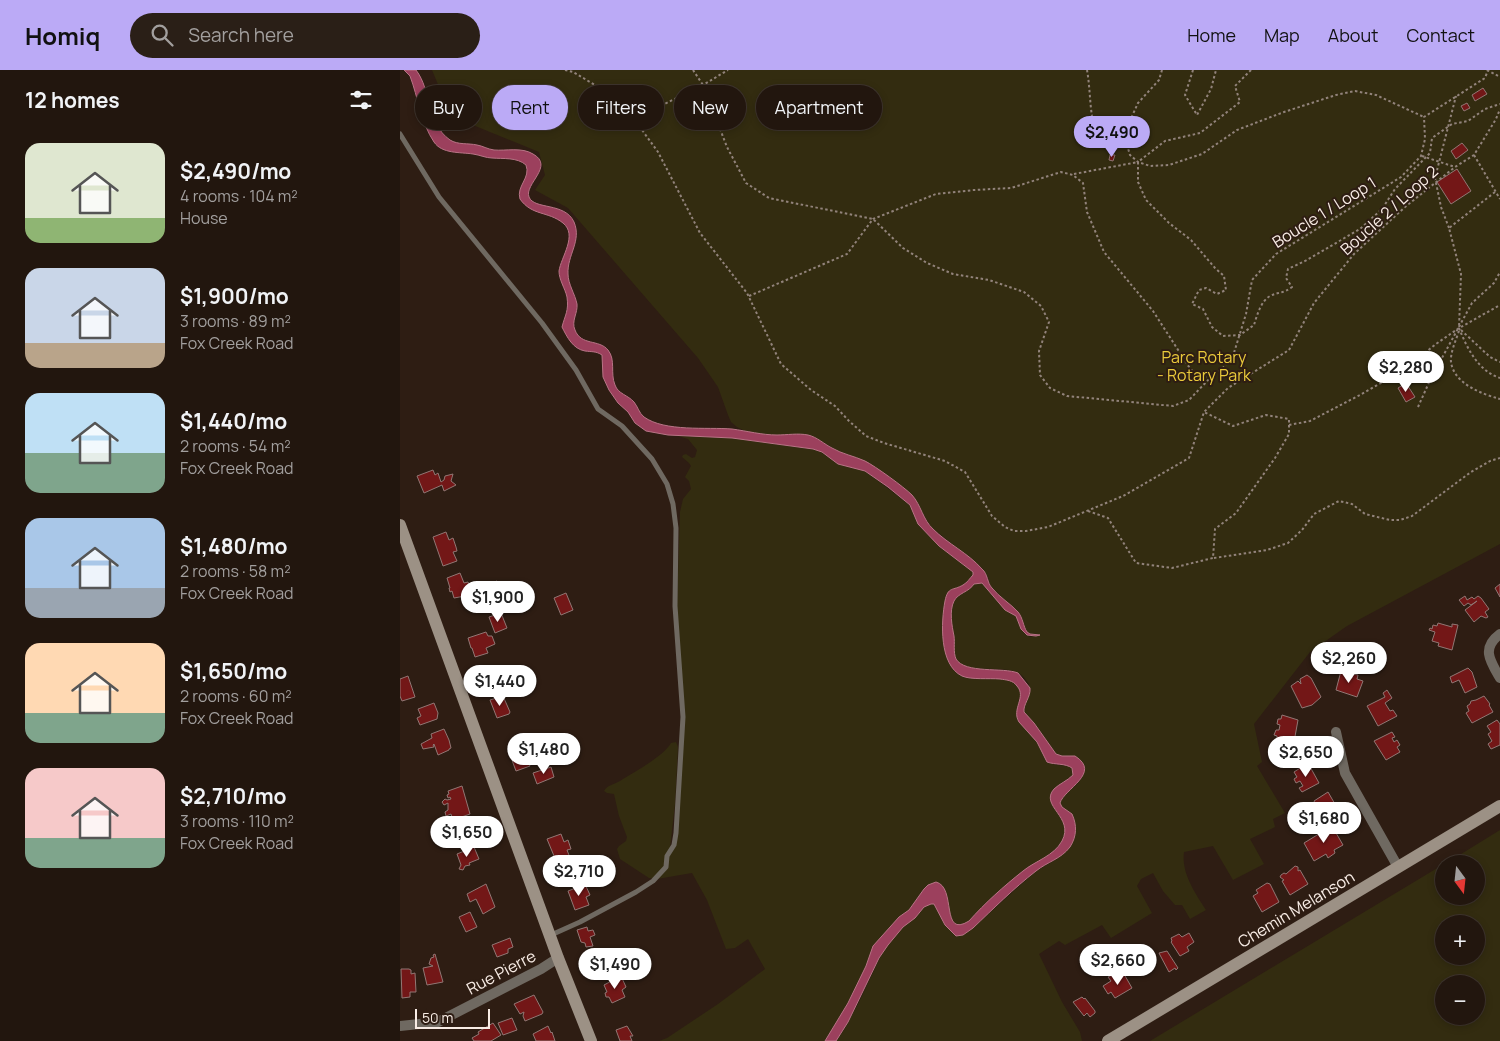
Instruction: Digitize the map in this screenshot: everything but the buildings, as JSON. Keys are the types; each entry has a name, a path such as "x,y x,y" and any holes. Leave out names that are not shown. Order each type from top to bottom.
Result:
{"street":[{"path":"400,525 403,543 558,958 591,1041"},
{"path":"1500,634 1491,642 1488,650 1490,660 1500,678"},
{"path":"1336,732 1345,772 1398,866"},
{"name":"Chemin Melanson","path":"1108,1041 1500,806"},
{"name":"Rue Pierre","path":"400,1026 438,1022 541,969 558,958"}],"lane":[{"path":"400,134 439,197 542,323 576,370 598,409 622,426 652,459 667,484 673,504 676,528 675,606 683,717 674,845 667,856 665,868 652,881 636,892 580,922 550,935"}],"path":[{"name":"Boucle 2 / Loop 2","path":"565,70 573,72 595,85"},
{"path":"694,70 703,85 728,70"},
{"path":"1087,70 1092,124 1097,136 1127,145"},
{"path":"1162,70 1158,80 1138,103 1129,123 1127,145 1130,155 1138,162 1150,166 1169,165 1202,154 1237,130 1284,112 1336,95 1355,91 1376,95 1424,117"},
{"path":"1193,70 1185,95 1197,115 1211,90 1216,70"},
{"path":"748,296 848,254 873,219 936,194 1011,188 1061,172 1073,174 1138,162 1165,141 1200,133 1225,115 1240,102 1235,86 1252,70"},
{"path":"1424,117 1485,78 1488,71 1500,77"},
{"path":"1456,96 1435,178 1441,207 1449,228 1461,274 1459,328 1451,361 1455,374 1469,387 1500,399"},
{"path":"1138,162 1138,182 1146,200 1169,223 1191,240 1224,276 1226,290 1217,294 1206,288 1199,290 1192,304 1203,309 1212,327 1223,336 1240,335 1254,325 1258,311 1269,296 1285,292 1292,287 1286,278 1288,269 1305,262 1360,229 1382,209 1395,189 1430,153 1432,138 1448,126 1468,121 1484,109 1500,104"},
{"path":"1500,109 1474,155 1500,200"},
{"path":"1424,117 1425,139 1421,156 1455,167"},
{"name":"Boucle 2 / Loop 2","path":"642,130 658,152 700,233 748,296 781,364 811,390 835,406 866,436 944,460 964,472 992,516 1005,527 1014,531 1048,527 1088,511 1138,488 1189,458 1204,412 1228,388 1289,350 1314,303 1354,254 1405,207 1455,167 1474,155"},
{"path":"720,130 726,147 746,183 769,198 873,219"},
{"name":"Boucle 1 / Loop 1","path":"873,219 903,248 927,263 953,274 989,280 1024,292 1041,306 1049,322 1039,351 1040,375 1050,388 1067,396 1173,406 1189,400 1233,356 1246,314 1252,280 1276,254 1401,177 1421,156"},
{"path":"1073,174 1082,183 1087,212 1104,252 1153,311 1191,370 1204,377 1211,377"},
{"path":"1449,228 1495,192"},
{"path":"1418,407 1431,378 1472,303 1494,283 1500,272"},
{"path":"1289,425 1310,421 1402,371 1459,328 1500,305"},
{"path":"1459,328 1490,357 1500,362"},
{"path":"1459,328 1464,342 1481,366 1494,376 1500,378"},
{"path":"1204,412 1233,426 1266,415 1289,419 1289,434 1275,458 1236,513 1215,530 1213,558"},
{"path":"1088,511 1108,518 1136,563 1172,568 1213,558 1268,550 1288,543 1302,530 1314,514 1340,501 1352,504 1365,514 1390,520 1400,520 1412,516 1471,472 1490,461 1500,458"}],"green space":[{"name":"Parc Rotary - Rotary Park","path":"432,70 1500,70 1500,544 1347,626 1310,652 1254,724 1262,762 1257,766 1285,813 1273,819 1275,827 1250,839 1264,864 1233,880 1213,846 1184,852 1187,875 1193,890 1206,910 1190,919 1182,905 1175,905 1163,891 1153,873 1141,879 1137,886 1152,913 1111,938 1102,925 1065,945 1059,941 1039,954 1062,1002 1080,1032 1082,1041 836,1041 860,1000 883,951 903,927 915,918 924,907 934,904 945,925 956,936 973,928 1036,871 1057,859 1070,846 1076,832 1072,814 1062,807 1060,803 1062,798 1081,780 1083,768 1056,754 1024,712 1029,684 1021,675 1003,669 976,669 961,664 956,659 951,619 952,606 958,597 974,584 982,583 1005,610 1016,616 1024,633 1030,637 1039,635 1027,632 1018,612 991,588 988,577 982,568 931,527 916,501 909,493 870,464 840,452 814,437 807,435 765,435 745,431 731,422 718,387 698,358 568,208 535,190 545,175 539,152 482,129 482,85 438,85"},
{"path":"678,436 732,438 818,450 838,464 865,471 911,506 920,527 939,546 973,572 973,575 963,585 946,595 943,621 944,646 952,667 959,674 968,678 994,677 1012,681 1017,685 1020,693 1018,708 1023,726 1037,742 1047,762 1070,766 1073,770 1073,775 1056,787 1051,795 1054,807 1064,826 1065,833 1059,846 1028,867 988,901 969,921 963,924 954,923 951,919 948,909 948,898 924,889 909,910 899,917 873,946 866,966 848,1003 825,1041 659,1041 667,1038 718,1004 765,969 748,939 735,948 726,949 707,900 692,873 657,879 649,878 620,859 617,849 626,841 627,837 619,816 614,794 604,791 609,786 648,764 671,743 676,742 678,747 675,804 670,848 673,850 684,737 677,606 680,512 683,499 691,489 689,481 685,477 691,466 682,457 686,454 692,458 695,457 697,450 688,439"},
{"path":"1500,830 1500,1041 1150,1041 1435,869 1435,905 1485,905 1485,855 1460,855"}],"shaded area":[{"path":"404,70 416,70 424,85 415,85 415,92 410,76"},
{"path":"428,130 440,130 456,143 477,145 494,150 524,151 533,154 539,159 540,169 531,186 529,197 537,204 564,211 574,222 576,229 575,242 568,267 569,282 577,304 574,323 575,330 581,338 600,344 608,350 612,358 616,388 634,402 644,417 653,422 674,427 732,429 771,435 808,435 836,450 865,461 912,495 933,529 971,558 984,571 992,588 1020,614 1027,632 1040,635 1027,635 1021,629 1016,616 1005,610 982,583 974,584 956,598 952,605 951,619 956,659 967,667 1018,673 1030,688 1024,712 1056,754 1075,756 1082,762 1085,769 1083,775 1060,803 1074,818 1076,830 1070,847 1062,855 1040,868 963,935 956,936 945,925 934,904 924,907 915,918 903,927 879,958 848,1022 836,1041 825,1041 848,1003 866,966 873,946 899,917 909,910 928,885 936,882 942,886 946,893 951,918 960,925 969,921 995,895 1028,867 1059,846 1065,833 1064,825 1053,807 1051,795 1054,789 1073,775 1072,768 1066,765 1047,762 1037,742 1019,722 1017,712 1020,690 1014,683 1000,679 962,676 949,663 943,642 946,596 949,591 966,583 973,575 973,572 939,546 918,524 910,505 865,471 838,464 822,452 813,449 732,438 668,435 646,431 635,423 609,390 603,377 602,355 577,348 568,338 562,327 567,302 559,271 569,240 569,234 563,223 535,211 520,199 520,190 527,174 526,165 514,160 446,151 437,146"}]}
